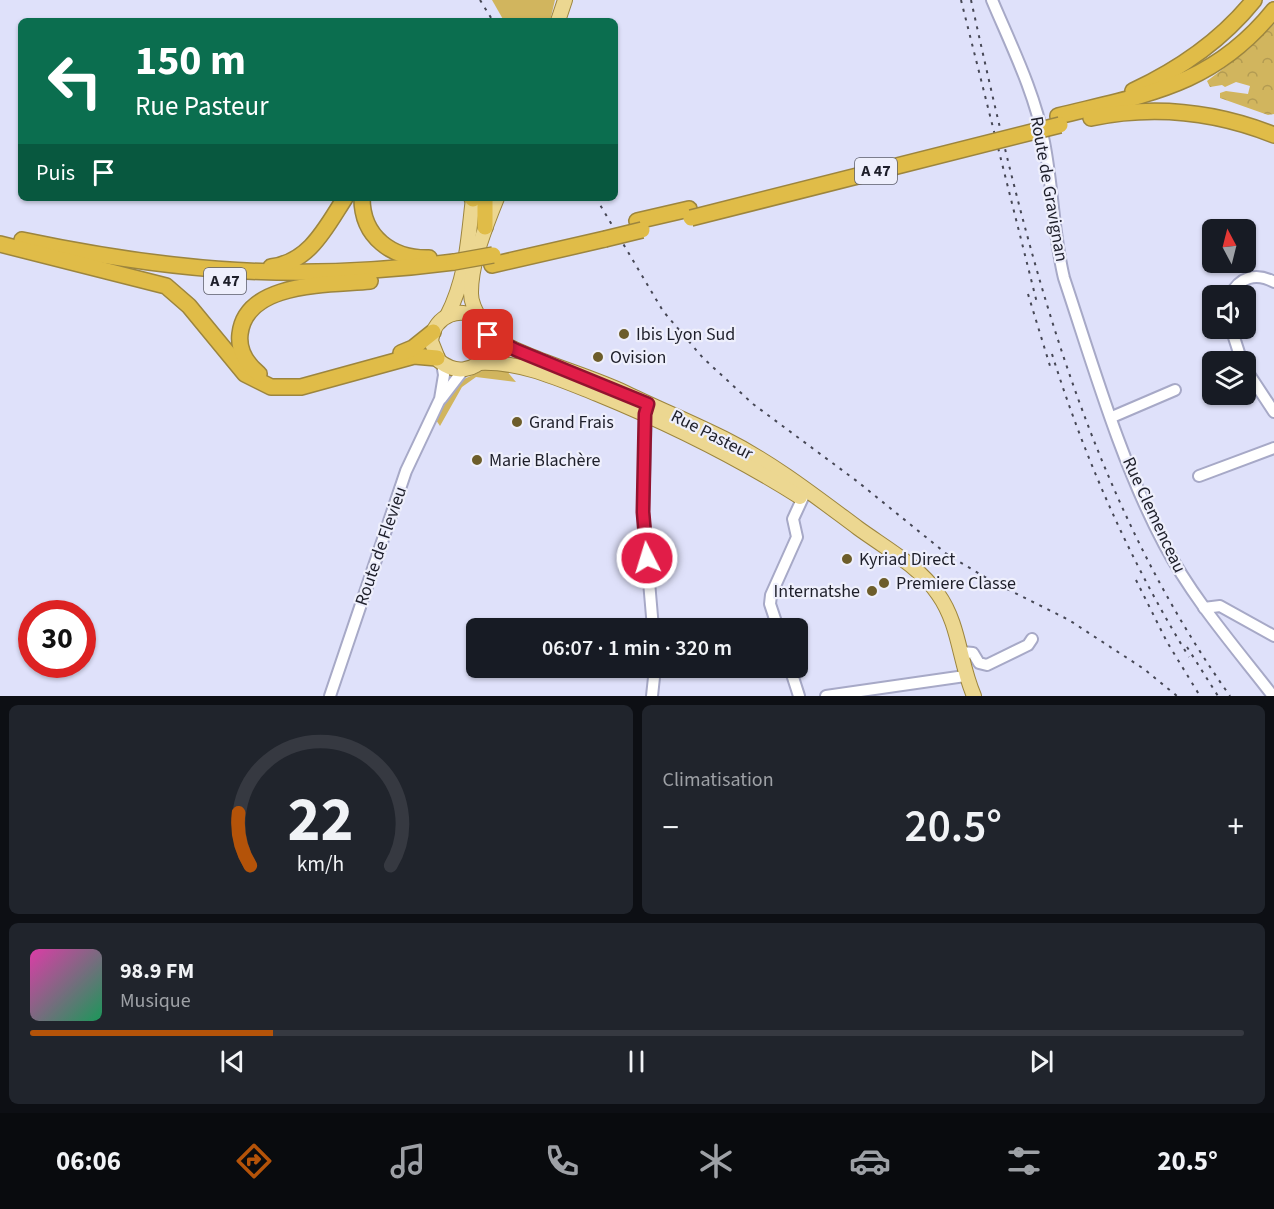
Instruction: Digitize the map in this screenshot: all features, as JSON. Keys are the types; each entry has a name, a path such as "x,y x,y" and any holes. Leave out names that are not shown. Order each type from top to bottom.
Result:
{"highway":[{"name":"A 47","path":"1059,121 1133,91 1181,66 1216,40 1254,0"},
{"name":"A 47","path":"1084,110 1157,92 1190,79 1233,51 1274,10"},
{"name":"A 47","path":"0,244 121,269 202,279 269,283 370,281 603,235 1059,121 1117,114 1169,112 1227,119 1274,135"},
{"path":"1169,112 1241,132 1274,145"},
{"path":"242,273 284,265 300,257 320,238 343,201"},
{"path":"363,201 367,226 386,248 419,258 454,263"},
{"path":"477,201 485,227"},
{"name":"A 47","path":"0,235 145,263 242,273 347,272 454,263"},
{"name":"A 47","path":"497,256 603,235"},
{"path":"0,244 166,286 189,306 245,374 271,387 301,387 414,356 440,361"},
{"path":"370,281 286,291 258,302 247,314 240,333 241,346 247,362 258,373 270,380 281,382 302,380 409,350 433,332"}],"main road":[{"path":"559,18 565,0"},
{"path":"476,201 461,283 447,315 433,332 432,345 440,361 455,369 464,369 479,363 487,350 488,335 471,293 485,227 496,201"},
{"path":"447,315 465,313 481,321"},
{"name":"Rue Pasteur","path":"488,335 646,409"},
{"name":"Rue Pasteur","path":"479,363 499,362 525,368 646,409 726,440 887,549 923,577 949,612 962,652 981,696"},
{"name":"Rue Pasteur","path":"962,652 965,676 974,696"}],"street":[{"name":"Route de Gravignan","path":"992,0 1038,116 1048,168 1056,247 1064,278"},
{"path":"1239,285 1248,278 1266,277 1274,282"},
{"name":"Rue Clemenceau","path":"1064,278 1136,483 1164,544 1204,608 1273,696"},
{"name":"Route de Flevieu","path":"440,361 444,375 440,399"},
{"name":"Route de Flevieu","path":"330,696 406,471 440,399 464,369"},
{"path":"1256,385 1274,412"},
{"path":"1112,417 1175,390"},
{"path":"646,409 643,512 652,618"},
{"path":"1199,476 1274,448"},
{"path":"775,618 770,604 771,595 796,537 794,519 805,494"},
{"path":"1204,608 1220,606 1274,636"},
{"path":"962,652 973,653 979,663 987,665 1028,645 1032,639"},
{"path":"826,696 965,676"},
{"path":"652,696 654,678"},
{"path":"793,678 799,696"}],"green space":[{"path":"492,0 555,0 551,18 502,18"},
{"path":"1274,24 1274,114 1268,115 1220,98 1220,93 1226,91 1248,94 1250,86 1236,82 1225,87 1222,85 1210,87 1207,81 1249,49"},
{"path":"486,369 506,370 516,382 476,377 462,387 440,426 436,420 456,383 462,377 464,379"}],"railway":[{"path":"480,0 491,18"},
{"path":"961,0 1037,303"},
{"path":"971,0 1013,183 1038,273 1065,362 1097,449 1135,534 1179,616 1230,696"},
{"path":"598,201 663,311 703,358 753,404 858,482 948,555 995,583 1069,620 1144,669 1177,696"},
{"path":"1028,294 1050,366"},
{"path":"1052,354 1079,433 1111,510 1148,585 1189,657"},
{"path":"1136,580 1167,642 1200,696"},
{"path":"1187,647 1218,696"}],"place":[{"name":"Ibis Lyon Sud","path":"624,334"},
{"name":"Ovision","path":"598,357"},
{"name":"Grand Frais","path":"517,422"},
{"name":"Marie Blachère","path":"477,460"},
{"name":"Kyriad Direct","path":"847,559"},
{"name":"Premiere Classe","path":"884,583"},
{"name":"Internatshe","path":"872,591"}],"route":[{"path":"488,335 516,350 580,374 648,404 645,414 643,512 647,558"}]}
